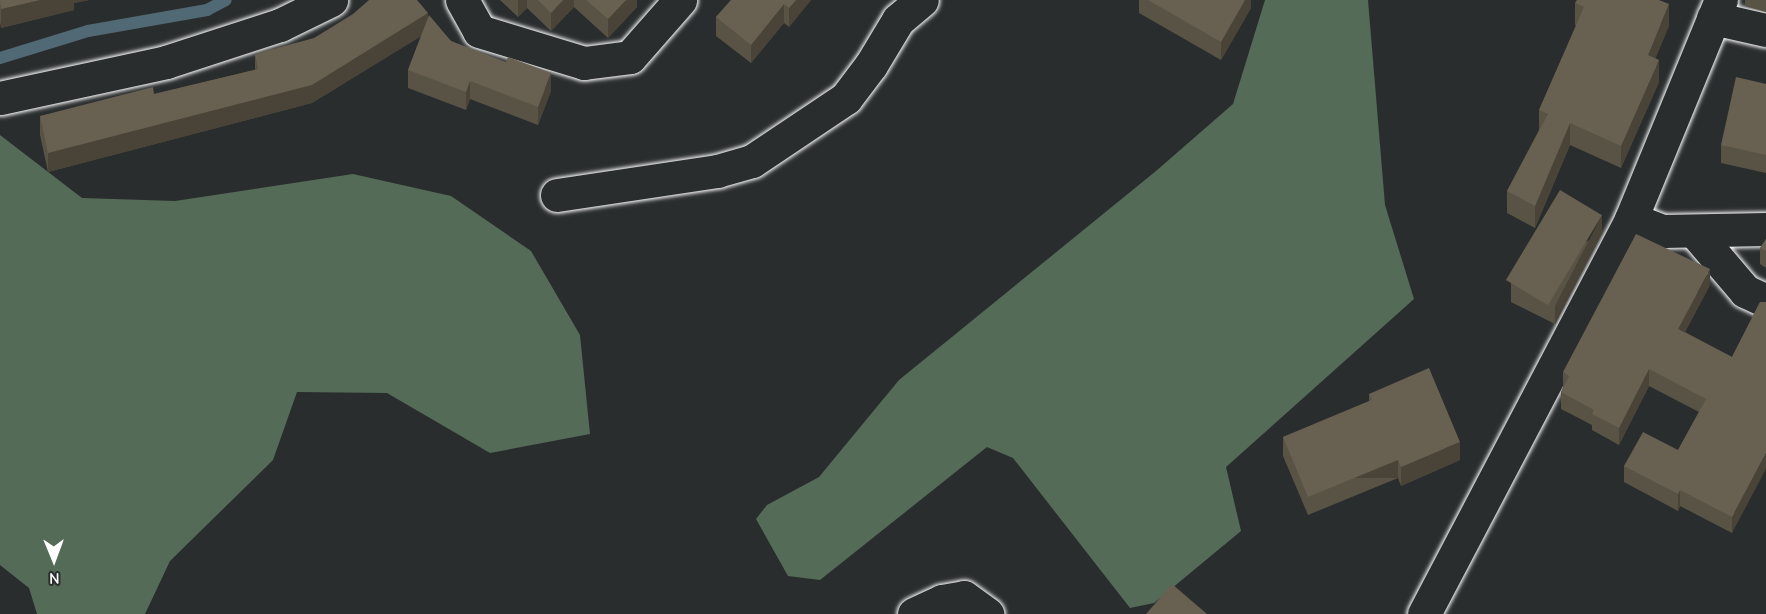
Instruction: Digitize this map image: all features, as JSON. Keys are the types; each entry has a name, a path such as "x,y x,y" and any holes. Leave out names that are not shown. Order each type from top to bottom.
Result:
{"street":[{"path":"0,98 166,62 280,25 331,0"},
{"path":"462,0 479,32 584,63 630,57 680,0"},
{"path":"557,195 717,171 752,161 846,98 871,65 898,20 922,0"},
{"path":"1424,614 1631,219 1717,9 1766,30"},
{"path":"1631,219 1663,231 1766,229"},
{"path":"1694,231 1745,291 1766,301"},
{"path":"914,614 942,601 964,597 987,614"}],"green space":[{"path":"1265,0 1368,0 1385,205 1414,299 1226,467 1241,531 1154,603 1130,608 1013,458 987,447 820,580 788,576 756,519 767,505 819,477 899,380 1156,171 1233,104"},
{"path":"0,135 82,198 175,201 353,174 451,196 531,251 580,335 590,434 490,453 387,393 297,392 273,460 170,561 145,614 37,614 29,588 0,565"}],"building":[{"path":"0,0 40,0 1,9"},
{"path":"369,0 417,0 428,13 312,85 48,153 40,116 153,87 154,94 258,69 255,54 314,38 353,14"},
{"path":"538,0 563,0 551,13"},
{"path":"586,0 626,0 608,19"},
{"path":"731,0 796,0 789,8 784,4 751,45 716,17"},
{"path":"1148,0 1245,0 1221,42"},
{"path":"1577,0 1659,0 1669,4 1648,55 1659,60 1621,146 1570,123 1535,206 1507,191 1548,114 1539,110 1584,7 1575,3"},
{"path":"429,15 451,41 506,62 508,57 551,73 538,107 470,81 466,92 408,70"},
{"path":"1736,77 1766,84 1766,155 1721,145"},
{"path":"1560,190 1602,215 1548,305 1506,280"},
{"path":"1636,234 1710,269 1678,329 1732,357 1760,302 1766,302 1766,453 1732,517 1680,490 1678,494 1624,466 1643,432 1678,450 1706,399 1649,369 1619,428 1592,414 1594,410 1561,392 1569,376 1563,372"},
{"path":"1766,239 1766,251 1760,248"},
{"path":"1429,368 1460,442 1401,467 1398,460 1308,497 1283,437 1372,400 1369,394"},
{"path":"1172,584 1207,614 1146,614"}],"waterway":[{"path":"0,58 88,31 207,10 226,0"}]}
